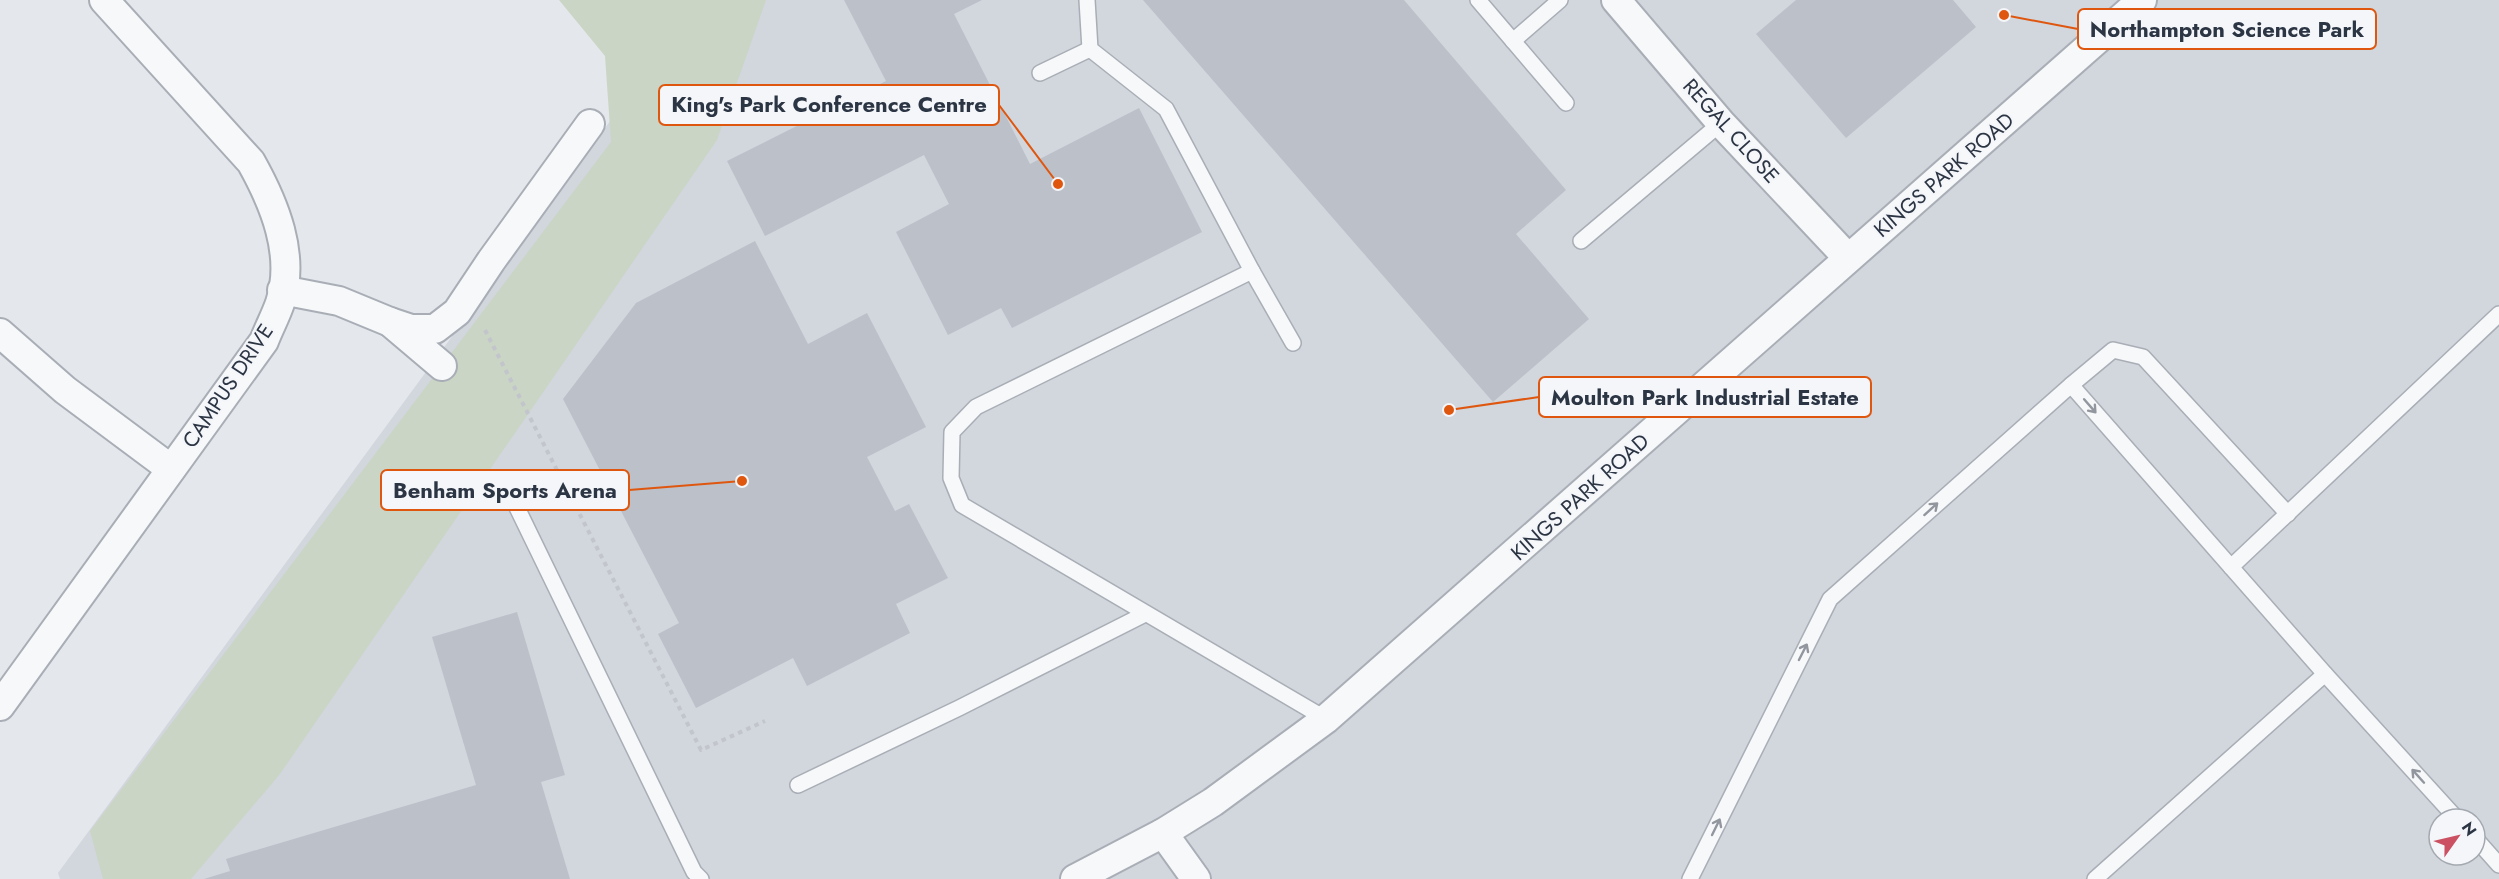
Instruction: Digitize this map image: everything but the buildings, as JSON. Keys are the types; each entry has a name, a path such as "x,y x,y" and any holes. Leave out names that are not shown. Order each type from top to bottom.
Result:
{"street":[{"name":"CAMPUS DRIVE","path":"0,706 264,341 281,301 283,243 276,214 266,188 251,162 104,0"},
{"name":"REGAL CLOSE","path":"1616,0 1721,123 1848,258"},
{"name":"KINGS PARK ROAD","path":"1075,879 1163,833 1213,802 1326,719 2140,2"},
{"path":"282,290 339,301 411,330 435,329 457,312 590,124"},
{"path":"390,322 442,366"},
{"path":"0,333 65,390 171,469"},
{"path":"1163,833 1197,879"}],"lane":[{"path":"1088,0 1089,49"},
{"path":"1478,0 1566,103"},
{"path":"1513,41 1560,0"},
{"path":"1040,73 1089,49"},
{"path":"1089,49 1166,109 1293,343"},
{"path":"1581,241 1721,123"},
{"path":"1252,271 976,407 952,432 951,478 962,505 1326,719"},
{"path":"2231,567 2499,314"},
{"path":"1690,879 1830,599 2071,384 2113,351 2143,357 2288,514"},
{"path":"2071,384 2325,674 2446,807"},
{"path":"508,489 693,872 700,879"},
{"path":"798,785 959,708 1144,614"},
{"path":"2095,879 2325,674"},
{"path":"2487,852 2499,865"}],"path":[{"path":"468,296 701,750 765,721"}],"shaded area":[{"path":"699,0 2499,0 2499,879 60,879 58,873"}],"green space":[{"path":"559,0 766,0 717,140 280,774 191,879 103,879 90,831 611,142 605,56"}],"place":[{"name":"Northampton Science Park","path":"2004,15"},
{"name":"King's Park Conference Centre","path":"1058,184"},
{"name":"Moulton Park Industrial Estate","path":"1449,410"},
{"name":"Benham Sports Arena","path":"742,481"}]}
